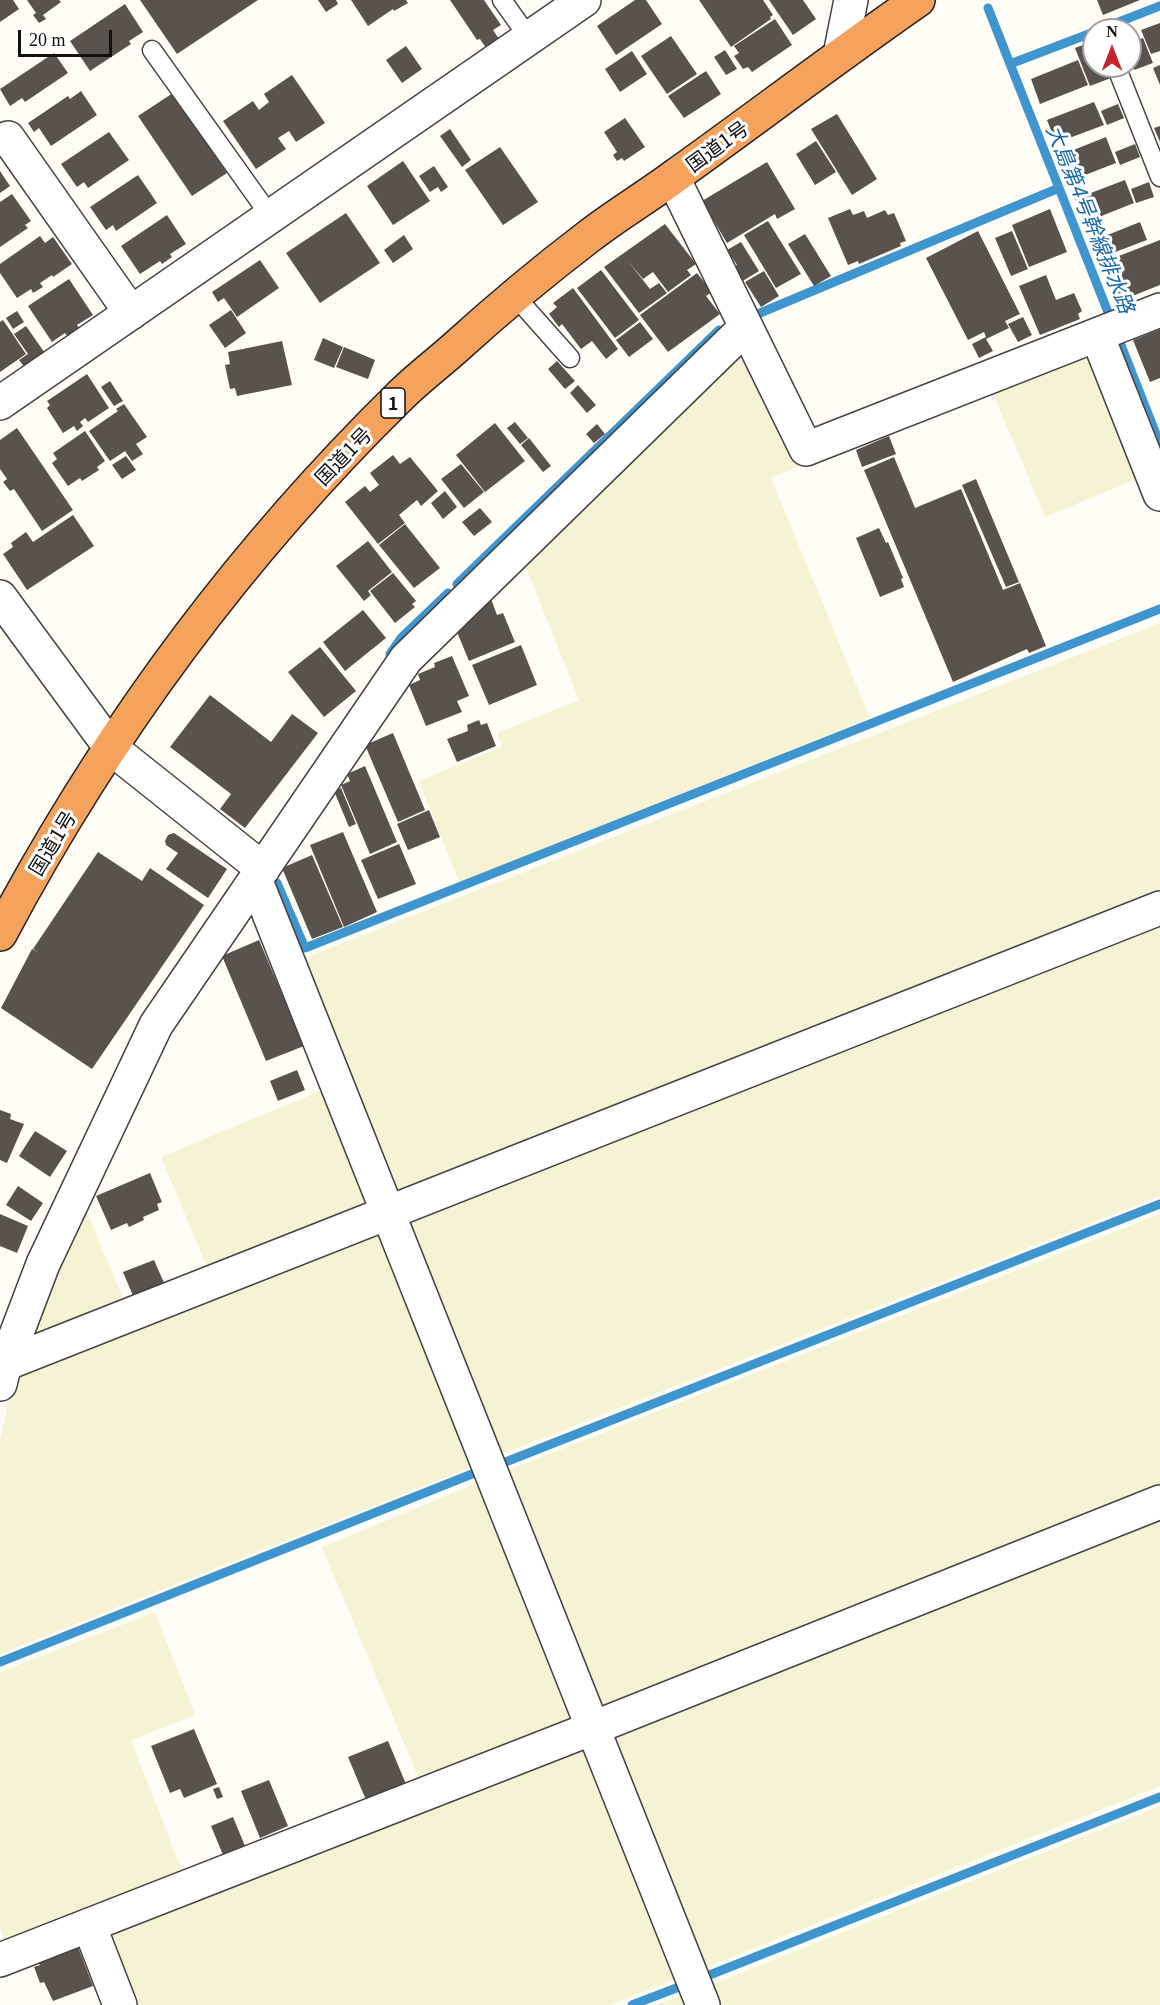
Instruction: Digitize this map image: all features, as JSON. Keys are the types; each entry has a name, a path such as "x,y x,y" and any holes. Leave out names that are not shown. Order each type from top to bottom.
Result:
{"highway":[{"name":"国道1号","path":"0,934 58,831 177,651 224,590 297,505 401,395 514,295 590,235 673,178 918,0"}],"street":[{"path":"0,403 584,0"},
{"path":"840,55 851,0"},
{"path":"8,138 131,313"},
{"path":"673,178 806,449 1160,310"},
{"path":"2,1374 43,1264 115,1107 156,1025 406,659 746,327"},
{"path":"1109,330 1160,494"},
{"path":"0,597 111,748 259,875 389,1212 703,2005"},
{"path":"2,1374 389,1212 1160,908"},
{"path":"0,1960 593,1728 1160,1502"},
{"path":"89,1925 120,2005"}],"lane":[{"path":"502,0 529,38"},
{"path":"152,50 271,217"},
{"path":"1121,78 1160,177"},
{"path":"514,295 570,358"}],"shaded area":[{"path":"736,349 800,466 771,478 870,718 459,882 419,781 502,747 497,733 579,700 523,560"},
{"path":"1093,352 1144,476 1045,517 993,393"},
{"path":"1160,623 1160,897 396,1197 302,959"},
{"path":"1160,919 1160,1196 497,1456 403,1217"},
{"path":"325,1089 375,1208 211,1277 161,1157"},
{"path":"85,1207 125,1303 35,1338 30,1332"},
{"path":"1160,1214 1160,1490 597,1711 503,1472"},
{"path":"381,1225 476,1465 0,1654 0,1440 13,1381 22,1368"},
{"path":"480,1482 579,1719 421,1784 322,1547"},
{"path":"1160,1510 1160,1786 702,1969 604,1731"},
{"path":"155,1612 195,1715 131,1740 184,1876 6,1946 0,1928 0,1672"},
{"path":"585,1739 678,1978 610,2005 127,2005 97,1931"},
{"path":"1160,1806 1160,2005 716,2005 708,1986"},
{"path":"685,1993 690,2005 656,2005"}],"building":[{"path":"0,0 13,0 19,9 0,22"},
{"path":"27,0 59,0 61,2 43,15 46,19 39,23 33,15 36,13"},
{"path":"140,0 258,0 177,54"},
{"path":"318,0 336,0 338,4 326,12"},
{"path":"351,0 406,0 408,3 394,11 393,9 368,26"},
{"path":"450,0 484,0 501,25 493,30 499,39 486,48 480,39 477,40"},
{"path":"635,0 646,0 662,24 616,55 597,26"},
{"path":"699,0 763,0 773,15 771,19 731,47"},
{"path":"769,0 803,0 816,19 793,35"},
{"path":"1097,0 1140,0 1103,15"},
{"path":"125,4 143,32 129,41 131,44 90,71 70,41"},
{"path":"775,19 792,45 752,72 748,67 743,69 734,56 739,53 734,46"},
{"path":"1160,23 1160,51 1151,54 1142,30"},
{"path":"671,36 697,74 667,94 641,56"},
{"path":"1142,38 1153,63 1142,67"},
{"path":"1082,45 1082,66 1075,48"},
{"path":"406,46 422,69 402,83 386,60"},
{"path":"725,50 737,69 726,75 714,57"},
{"path":"632,51 647,74 620,92 605,69"},
{"path":"54,53 68,73 25,102 22,98 10,106 0,89"},
{"path":"1078,60 1082,78 1085,78 1088,85 1040,104 1031,79"},
{"path":"1160,65 1160,85 1153,68"},
{"path":"706,71 721,94 684,118 668,96"},
{"path":"292,75 325,123 296,142 289,131 278,138 286,149 256,169 223,121 253,101 259,110 269,102 264,94"},
{"path":"1087,78 1111,78 1090,86"},
{"path":"81,91 97,115 51,146 39,128 34,132 28,123 68,96 70,99"},
{"path":"173,93 227,173 192,196 138,116"},
{"path":"1094,102 1104,125 1056,143 1047,120"},
{"path":"1118,104 1124,118 1107,125 1101,111"},
{"path":"837,114 877,179 852,195 811,129"},
{"path":"625,118 645,147 624,161 622,158 617,161 613,155 617,152 604,132"},
{"path":"1160,126 1160,142 1154,128"},
{"path":"450,129 471,160 462,167 440,136"},
{"path":"109,132 129,160 88,188 84,182 77,187 61,164"},
{"path":"1106,137 1116,163 1067,182 1056,157"},
{"path":"816,141 836,172 815,185 796,154"},
{"path":"1135,144 1140,157 1120,165 1115,152"},
{"path":"500,147 538,202 503,225 465,170"},
{"path":"403,161 430,201 393,225 367,186"},
{"path":"767,162 795,209 777,219 775,214 727,243 702,201"},
{"path":"434,166 448,187 441,192 438,187 430,192 419,176"},
{"path":"0,171 10,186 0,193"},
{"path":"138,175 157,203 116,231 113,225 106,230 90,207"},
{"path":"1125,180 1134,203 1084,223 1075,199"},
{"path":"1149,182 1154,197 1136,203 1131,189"},
{"path":"12,194 31,221 25,225 28,228 0,247 0,202"},
{"path":"850,209 853,215 864,211 867,218 885,210 888,215 894,213 906,241 900,243 901,246 859,264 858,261 848,265 828,218"},
{"path":"1050,209 1067,252 1029,267 1012,225"},
{"path":"346,213 380,263 320,303 286,253"},
{"path":"167,215 186,244 170,254 172,257 162,264 160,261 140,274 121,246"},
{"path":"768,221 801,274 776,288 744,235"},
{"path":"1140,222 1147,240 1102,257 1095,240"},
{"path":"665,224 696,264 687,270 691,275 668,292 653,272 643,279 627,260 650,289 659,283 667,293 639,313 604,267"},
{"path":"978,231 1020,314 1005,321 1009,328 986,339 993,351 979,358 972,344 986,337 984,332 968,340 926,258"},
{"path":"1012,231 1028,269 1011,276 995,238"},
{"path":"805,234 831,276 814,286 788,244"},
{"path":"404,235 413,249 393,263 384,250"},
{"path":"40,236 45,243 53,237 72,264 40,283 43,287 33,293 31,289 17,298 0,273 0,264"},
{"path":"1160,240 1160,285 1130,297 1131,299 1122,303 1106,261"},
{"path":"741,242 759,271 741,282 732,268 737,265 727,250"},
{"path":"260,260 279,288 237,317 224,298 218,302 212,292"},
{"path":"601,270 639,320 615,338 577,288"},
{"path":"764,271 779,296 761,307 745,282"},
{"path":"697,273 712,292 706,296 720,314 668,352 640,315"},
{"path":"1046,275 1056,300 1074,293 1082,311 1078,314 1080,319 1040,335 1019,286"},
{"path":"69,279 93,315 77,325 80,329 68,337 65,333 52,342 28,306"},
{"path":"573,288 618,349 606,359 592,341 581,349 562,324 559,327 549,314 557,307 553,303"},
{"path":"231,310 246,333 225,348 209,325"},
{"path":"17,311 24,322 13,329 6,318"},
{"path":"1023,317 1032,335 1018,342 1008,324"},
{"path":"3,320 26,354 0,372 0,322"},
{"path":"640,322 653,339 629,357 616,340"},
{"path":"26,326 47,356 26,369 19,360 28,354 14,334"},
{"path":"1160,329 1160,378 1150,382 1133,340"},
{"path":"323,338 343,347 334,368 314,360"},
{"path":"282,341 292,385 237,396 235,388 230,389 225,365 230,364 228,352"},
{"path":"344,347 375,360 368,379 336,367"},
{"path":"557,361 575,381 565,389 548,369"},
{"path":"87,374 109,408 88,422 85,418 80,422 83,426 77,431 74,426 63,433 47,408 50,405 47,401"},
{"path":"110,381 123,401 114,406 101,387"},
{"path":"578,385 596,405 587,413 570,393"},
{"path":"124,404 147,437 136,444 143,454 132,461 125,451 110,461 89,431 118,411 116,409"},
{"path":"515,422 528,438 520,444 507,428"},
{"path":"495,423 525,461 485,492 456,455"},
{"path":"597,424 605,434 594,443 586,434"},
{"path":"17,428 73,510 42,531 14,489 10,491 3,482 7,479 0,469 0,440"},
{"path":"85,431 105,461 97,467 99,470 82,481 80,478 68,486 52,463 57,459 53,453"},
{"path":"889,436 896,454 862,467 856,450"},
{"path":"529,438 551,466 543,472 521,445"},
{"path":"393,455 400,464 410,457 438,491 421,506 417,500 399,515 405,523 378,544 345,502 365,486 370,492 379,485 370,473"},
{"path":"126,456 136,470 122,479 112,465"},
{"path":"894,457 915,508 961,489 1003,590 1020,583 1046,646 1029,653 1027,649 953,682 864,470"},
{"path":"461,464 484,492 464,508 441,479"},
{"path":"976,479 1019,582 1006,587 962,485"},
{"path":"445,491 457,507 443,519 431,503"},
{"path":"480,508 492,522 474,536 462,522"},
{"path":"73,515 94,546 27,590 3,554 13,547 11,543 26,532 33,542"},
{"path":"405,524 440,568 414,588 379,545"},
{"path":"879,528 886,543 888,542 903,578 901,579 904,587 880,597 856,538"},
{"path":"368,541 392,572 368,591 371,595 364,601 336,566"},
{"path":"393,573 416,601 412,604 415,607 395,623 370,591"},
{"path":"491,599 497,615 503,613 515,642 469,661 457,632 479,605"},
{"path":"363,610 386,638 345,671 323,642"},
{"path":"521,645 537,685 489,705 472,665"},
{"path":"320,647 356,691 324,717 288,672"},
{"path":"452,656 469,696 457,701 462,712 426,726 409,685 420,680 418,674 435,667 434,663"},
{"path":"210,695 271,742 292,714 318,733 245,828 220,809 231,794 170,747"},
{"path":"479,720 481,725 487,723 496,746 457,762 447,739 468,731 467,725"},
{"path":"393,733 425,810 398,822 365,745"},
{"path":"365,766 397,842 370,854 341,785 350,781 347,774"},
{"path":"341,788 356,824 349,827 334,791"},
{"path":"429,810 440,837 408,850 397,824"},
{"path":"343,832 377,912 344,927 310,845"},
{"path":"174,833 227,869 208,898 166,869 178,853 166,845 165,841 168,835"},
{"path":"399,844 416,884 378,899 361,860"},
{"path":"98,852 142,881 150,868 204,905 92,1069 1,1008 32,949 39,953 33,949"},
{"path":"312,855 343,927 312,939 282,868"},
{"path":"259,940 304,1046 266,1061 222,956"},
{"path":"297,1070 305,1090 278,1101 270,1081"},
{"path":"0,1110 11,1114 10,1119 24,1124 7,1163 0,1160"},
{"path":"35,1131 67,1151 50,1177 19,1156"},
{"path":"150,1173 162,1202 157,1204 159,1210 129,1227 127,1223 111,1230 96,1196"},
{"path":"18,1186 43,1203 31,1221 6,1205"},
{"path":"0,1214 28,1226 17,1253 0,1246"},
{"path":"154,1260 165,1285 134,1298 123,1272"},
{"path":"194,1729 217,1784 184,1798 180,1789 170,1793 151,1746"},
{"path":"388,1741 406,1784 366,1800 348,1757"},
{"path":"269,1780 288,1826 260,1838 241,1791"},
{"path":"219,1787 223,1797 217,1799 213,1789"},
{"path":"233,1817 245,1846 223,1855 211,1826"},
{"path":"78,1947 93,1986 53,2001 44,1982 40,1983 34,1967 40,1965 38,1962"}],"waterway":[{"path":"1129,18 1160,6"},
{"name":"大島第4号幹線排水路","path":"988,8 1160,444"},
{"path":"1010,64 1082,37"},
{"path":"760,313 1059,188"},
{"path":"457,584 719,330"},
{"path":"390,654 401,638 448,593"},
{"path":"277,883 305,948 1160,609"},
{"path":"503,1463 1160,1204"},
{"path":"0,1662 472,1474"},
{"path":"707,1976 1160,1797"},
{"path":"632,2005 679,1987"}]}
